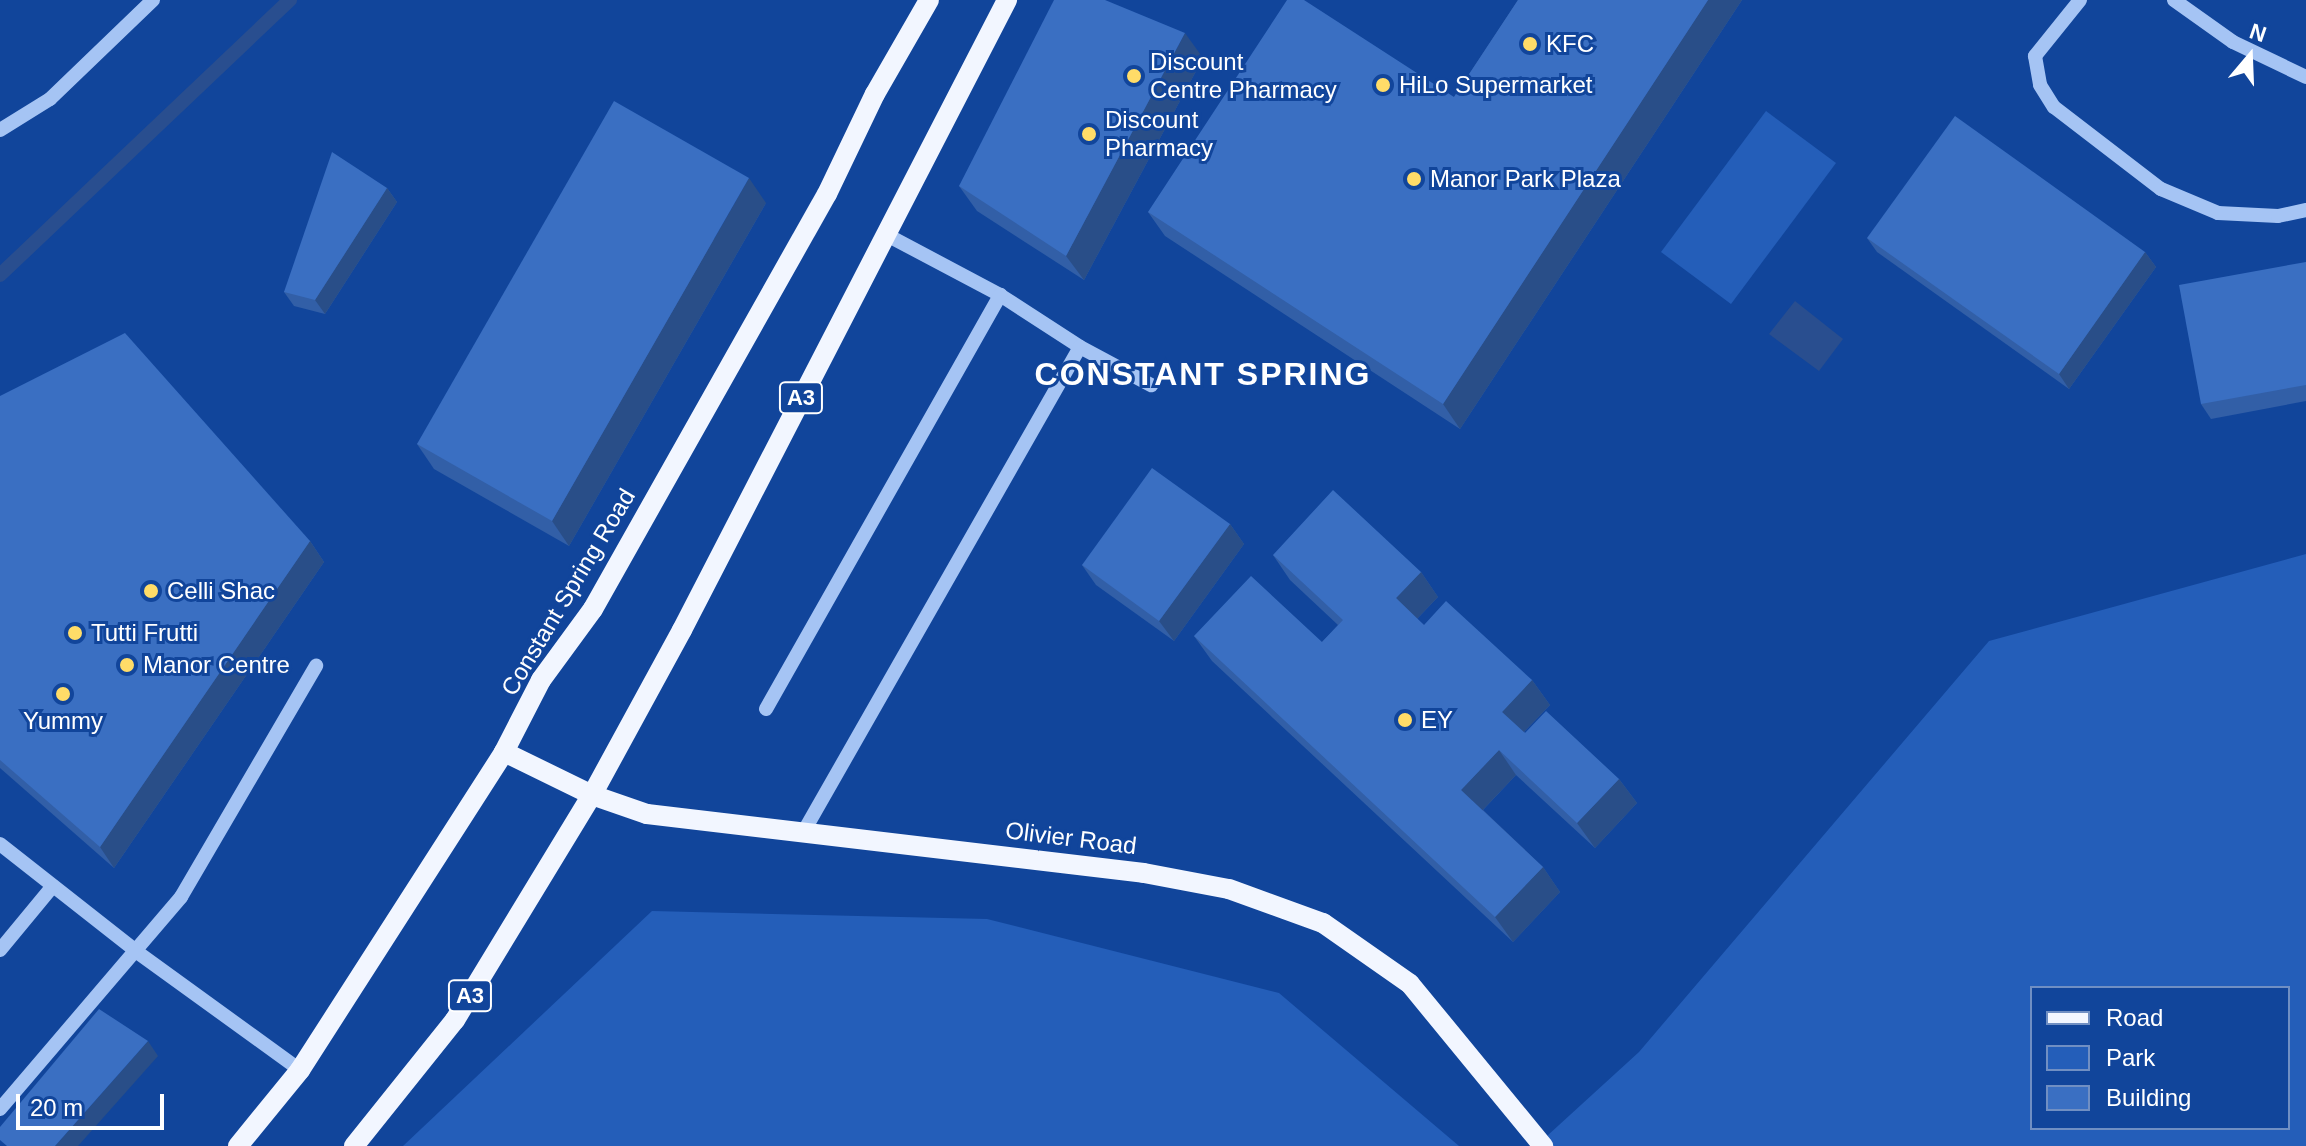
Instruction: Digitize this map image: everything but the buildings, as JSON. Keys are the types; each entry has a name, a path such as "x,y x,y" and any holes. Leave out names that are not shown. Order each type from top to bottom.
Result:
{"main road":[{"name":"Constant Spring Road","path":"238,1146 300,1070 504,752 541,680 593,609 827,194 875,94 929,0"},
{"name":"A3","path":"354,1146 455,1020 592,795 682,630 1007,0"},
{"name":"Olivier Road","path":"504,752 592,795 647,814 1144,873 1229,889 1323,923 1410,984 1543,1146"}],"street":[{"path":"0,130 50,99 153,0"},
{"path":"2080,0 2035,56 2040,85 2054,107 2161,189 2218,213 2278,216 2306,210"},
{"path":"2174,0 2233,42 2306,77"},
{"path":"885,234 1000,295 1080,347 1151,385"},
{"path":"766,709 1000,295"},
{"path":"804,831 1080,347"},
{"path":"0,1109 181,897 316,666"},
{"path":"0,844 137,952 300,1070"},
{"path":"0,950 53,886"}],"green space":[{"path":"1766,111 1836,163 1731,304 1661,252"},
{"path":"2306,554 2306,1146 1536,1146 1639,1052 1989,641"},
{"path":"652,911 987,919 1279,993 1459,1146 403,1146"}],"shaded area":[{"path":"1795,301 1843,339 1819,371 1769,334"}],"waterway":[{"path":"0,275 290,0"}],"place":[{"name":"KFC","path":"1530,44"},
{"name":"Discount Centre Pharmacy","path":"1134,76"},
{"name":"HiLo Supermarket","path":"1383,85"},
{"name":"Discount Pharmacy","path":"1089,134"},
{"name":"Manor Park Plaza","path":"1414,179"},
{"name":"Celli Shac","path":"151,591"},
{"name":"Tutti Frutti","path":"75,633"},
{"name":"Manor Centre","path":"127,665"},
{"name":"Yummy","path":"63,694"},
{"name":"EY","path":"1405,720"}],"district":[{"name":"CONSTANT SPRING","path":"1203,374"}]}
